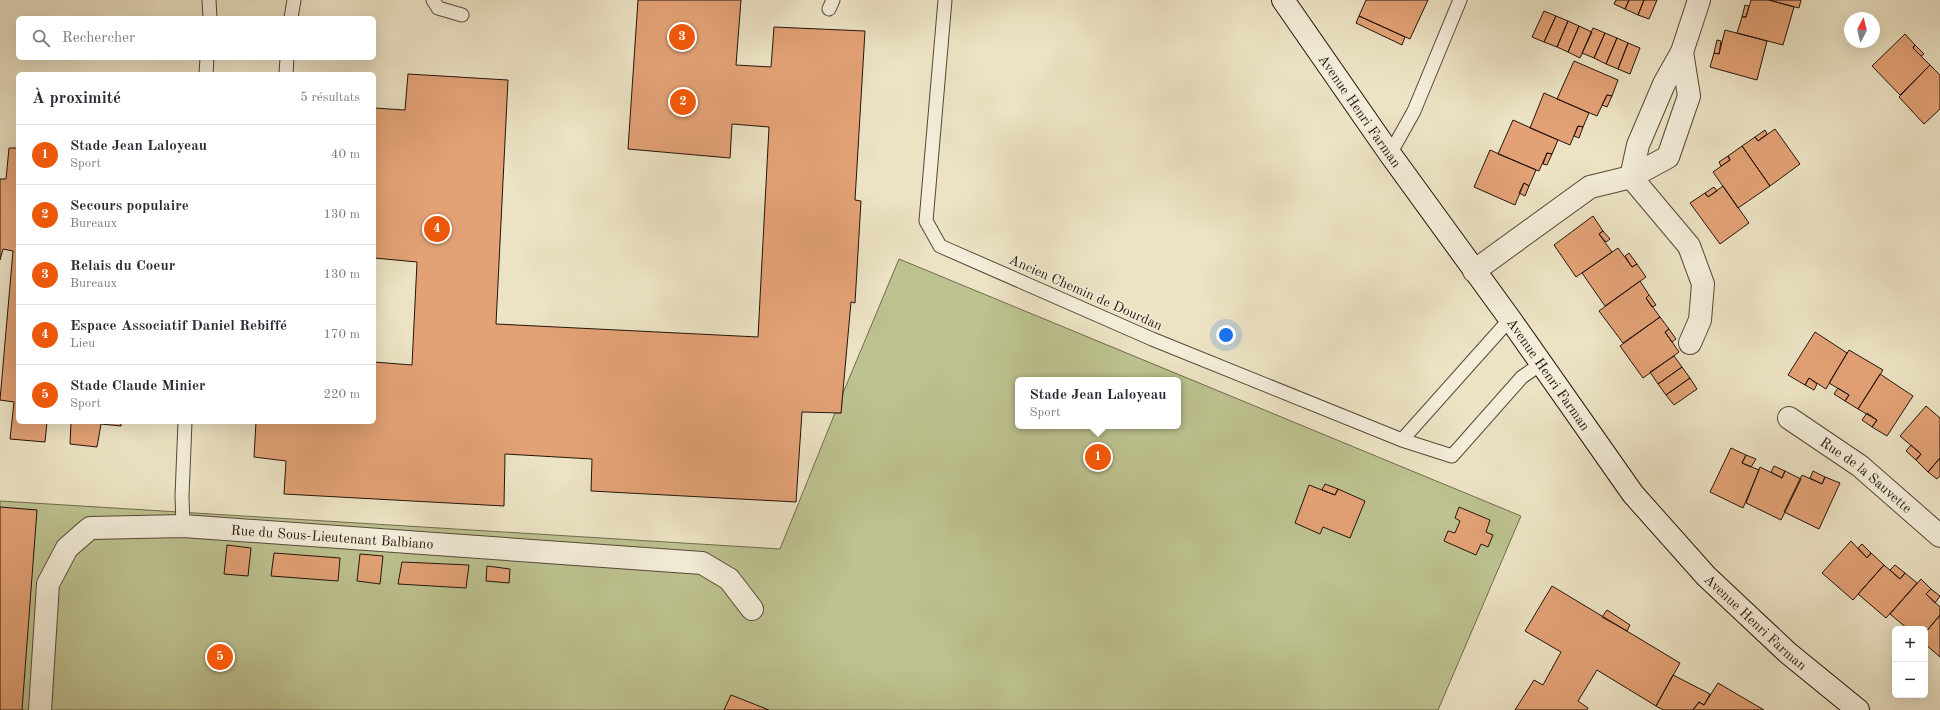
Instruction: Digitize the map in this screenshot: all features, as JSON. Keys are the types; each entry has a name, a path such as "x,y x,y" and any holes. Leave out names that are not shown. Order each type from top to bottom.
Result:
{"street":[{"path":"1631,178 1638,145 1664,84 1682,52 1699,0"},
{"name":"Avenue Henri Farman","path":"1288,2 1390,154 1510,319 1634,494 1706,576 1788,653 1858,710"},
{"path":"1474,271 1590,187 1631,178 1668,157 1689,96 1682,52"},
{"path":"1631,178 1688,246 1703,284 1700,320 1690,343"},
{"name":"Rue de la Sauvette","path":"1789,418 1860,466 1940,536"},
{"name":"Rue du Sous-Lieutenant Balbiano","path":"40,710 48,584 67,548 90,528 183,526 702,563 729,579 752,609"}],"lane":[{"path":"209,0 210,16"},
{"path":"291,16 294,0"},
{"path":"433,0 438,8 462,15"},
{"name":"Ancien Chemin de Dourdan","path":"945,0 926,221 940,246 1152,339 1402,440 1452,456 1522,377 1541,364"},
{"path":"1390,154 1414,111 1460,0"},
{"path":"206,72 207,60"},
{"path":"286,72 288,60"},
{"path":"1402,440 1510,319"},
{"path":"183,526 182,476 184,424"}],"green space":[{"path":"899,259 1521,516 1438,710 0,710 0,501 780,549 835,413 841,413 843,393"}],"building":[{"path":"638,0 741,0 736,65 771,67 774,27 865,31 855,200 861,201 855,303 851,302 841,413 802,412 796,502 591,491 592,459 505,454 504,506 284,494 286,461 254,457 256,424 376,424 376,362 412,365 417,262 376,258 376,108 405,110 408,74 508,80 496,324 758,337 769,127 732,124 730,158 628,149"},
{"path":"1366,0 1428,0 1410,39 1359,16"},
{"path":"1616,0 1629,0 1625,9 1614,4"},
{"path":"1629,0 1644,0 1638,15 1625,9"},
{"path":"1644,0 1657,0 1649,19 1638,15"},
{"path":"1751,0 1769,0 1794,7 1783,45 1737,33 1742,17 1746,17"},
{"path":"1769,0 1801,0 1799,8"},
{"path":"1745,5 1749,6 1746,17 1742,17"},
{"path":"1544,11 1556,16 1544,42 1532,37"},
{"path":"1359,16 1405,37 1402,45 1356,23"},
{"path":"1556,16 1568,21 1557,47 1544,42"},
{"path":"1568,21 1579,26 1568,52 1557,47"},
{"path":"1579,26 1592,32 1580,58 1568,52"},
{"path":"1593,28 1605,33 1594,58 1582,53"},
{"path":"1725,30 1767,41 1757,80 1710,67 1714,53 1719,54"},
{"path":"1605,33 1617,38 1606,64 1594,58"},
{"path":"1905,34 1915,45 1913,48 1930,65 1900,95 1872,66"},
{"path":"1617,38 1628,43 1618,69 1606,64"},
{"path":"1717,40 1721,41 1719,54 1714,53"},
{"path":"1628,43 1640,48 1630,74 1618,69"},
{"path":"1915,45 1924,54 1921,56 1913,48"},
{"path":"1574,61 1618,80 1612,96 1607,95 1597,116 1557,99"},
{"path":"1930,65 1940,75 1940,109 1924,124 1899,97"},
{"path":"1544,93 1589,113 1583,127 1578,126 1570,145 1530,128"},
{"path":"1607,95 1612,96 1607,107 1602,105"},
{"path":"1513,120 1558,140 1552,154 1547,153 1539,171 1498,154"},
{"path":"1578,126 1583,127 1579,138 1574,136"},
{"path":"1775,129 1800,164 1770,186 1742,146 1755,137 1758,141"},
{"path":"1765,130 1767,134 1758,141 1755,137"},
{"path":"1742,146 1770,186 1738,208 1713,172 1730,160 1728,156"},
{"path":"9,148 16,148 16,424 47,424 45,442 10,439 14,402 0,400 13,251 3,249 0,260 0,179 6,179"},
{"path":"1490,150 1536,170 1529,186 1524,183 1515,205 1474,187"},
{"path":"1547,153 1552,154 1547,165 1543,164"},
{"path":"1728,156 1730,160 1721,166 1719,162"},
{"path":"1524,183 1529,186 1525,196 1519,193"},
{"path":"1723,186 1749,223 1720,244 1690,203 1705,193 1708,197"},
{"path":"1714,187 1717,191 1708,197 1705,193"},
{"path":"1593,216 1603,231 1599,234 1612,252 1576,277 1554,245"},
{"path":"1603,231 1610,239 1606,242 1599,234"},
{"path":"1618,248 1632,267 1637,264 1646,277 1605,306 1582,273"},
{"path":"1629,253 1637,264 1632,267 1625,256"},
{"path":"1640,281 1649,295 1646,298 1660,317 1623,343 1599,311"},
{"path":"1649,295 1656,305 1652,307 1646,298"},
{"path":"1660,317 1669,329 1665,332 1679,352 1643,378 1620,346"},
{"path":"1669,329 1676,339 1672,342 1665,332"},
{"path":"1815,332 1847,353 1826,389 1809,378 1805,385 1788,375"},
{"path":"1849,350 1883,370 1858,409 1845,401 1849,395 1829,383"},
{"path":"1674,356 1682,367 1658,384 1650,372"},
{"path":"1682,367 1690,378 1666,395 1658,384"},
{"path":"1880,374 1913,396 1887,436 1872,427 1877,420 1858,409"},
{"path":"1690,378 1697,389 1674,405 1666,395"},
{"path":"1809,378 1817,384 1814,390 1805,385"},
{"path":"1838,388 1849,395 1845,401 1834,394"},
{"path":"1926,406 1940,418 1940,458 1928,472 1916,460 1921,454 1900,436"},
{"path":"1867,413 1877,420 1872,427 1862,420"},
{"path":"71,424 101,424 97,447 70,444"},
{"path":"101,424 121,424 121,426"},
{"path":"1911,445 1921,454 1916,460 1906,451"},
{"path":"1731,448 1746,455 1742,463 1759,470 1743,508 1710,492"},
{"path":"1746,455 1756,459 1751,467 1742,463"},
{"path":"1940,458 1940,476 1937,479 1928,472"},
{"path":"1774,466 1785,471 1782,478 1771,472"},
{"path":"1760,467 1782,478 1785,471 1801,479 1781,520 1746,503"},
{"path":"1813,471 1825,477 1822,484 1810,478"},
{"path":"1802,475 1822,484 1825,477 1840,483 1819,529 1784,512"},
{"path":"1325,484 1338,489 1335,495 1322,490"},
{"path":"1309,485 1335,495 1338,489 1365,501 1350,538 1323,527 1320,534 1295,523"},
{"path":"0,507 37,510 22,710 0,710"},
{"path":"1459,507 1490,520 1486,532 1493,535 1488,547 1481,544 1476,555 1444,541 1448,531 1455,533 1460,521 1455,518"},
{"path":"1851,541 1867,558 1871,553 1884,565 1853,600 1822,573"},
{"path":"1862,544 1871,553 1867,558 1858,548"},
{"path":"227,545 251,548 248,576 224,574"},
{"path":"274,553 340,558 338,581 271,576"},
{"path":"360,554 383,556 380,584 357,581"},
{"path":"402,562 469,565 466,588 398,584"},
{"path":"1884,565 1900,579 1905,573 1917,583 1886,618 1858,594"},
{"path":"1895,565 1905,573 1900,579 1890,570"},
{"path":"487,566 510,569 509,583 486,581"},
{"path":"1921,579 1931,589 1926,594 1940,607 1940,615 1928,629 1928,626 1904,626 1890,614"},
{"path":"1552,586 1680,663 1656,706 1597,670 1578,701 1588,708 1587,710 1515,710 1534,680 1543,685 1561,652 1525,631"},
{"path":"1931,589 1940,596 1935,603 1926,594"},
{"path":"1607,610 1630,625 1627,631 1602,617"},
{"path":"1940,615 1940,657 1928,647 1928,629"},
{"path":"1673,675 1710,694 1704,705 1699,702 1693,710 1663,710 1656,706"},
{"path":"1718,683 1764,710 1693,710 1699,702 1704,705"},
{"path":"731,695 769,710 724,710"}],"place":[{"name":"Relais du Coeur","path":"682,37"},
{"name":"Secours populaire","path":"683,102"},
{"name":"Espace Associatif Daniel Rebiffé","path":"437,229"},
{"name":"Stade Jean Laloyeau","path":"1098,457"},
{"name":"Stade Claude Minier","path":"220,657"}]}
